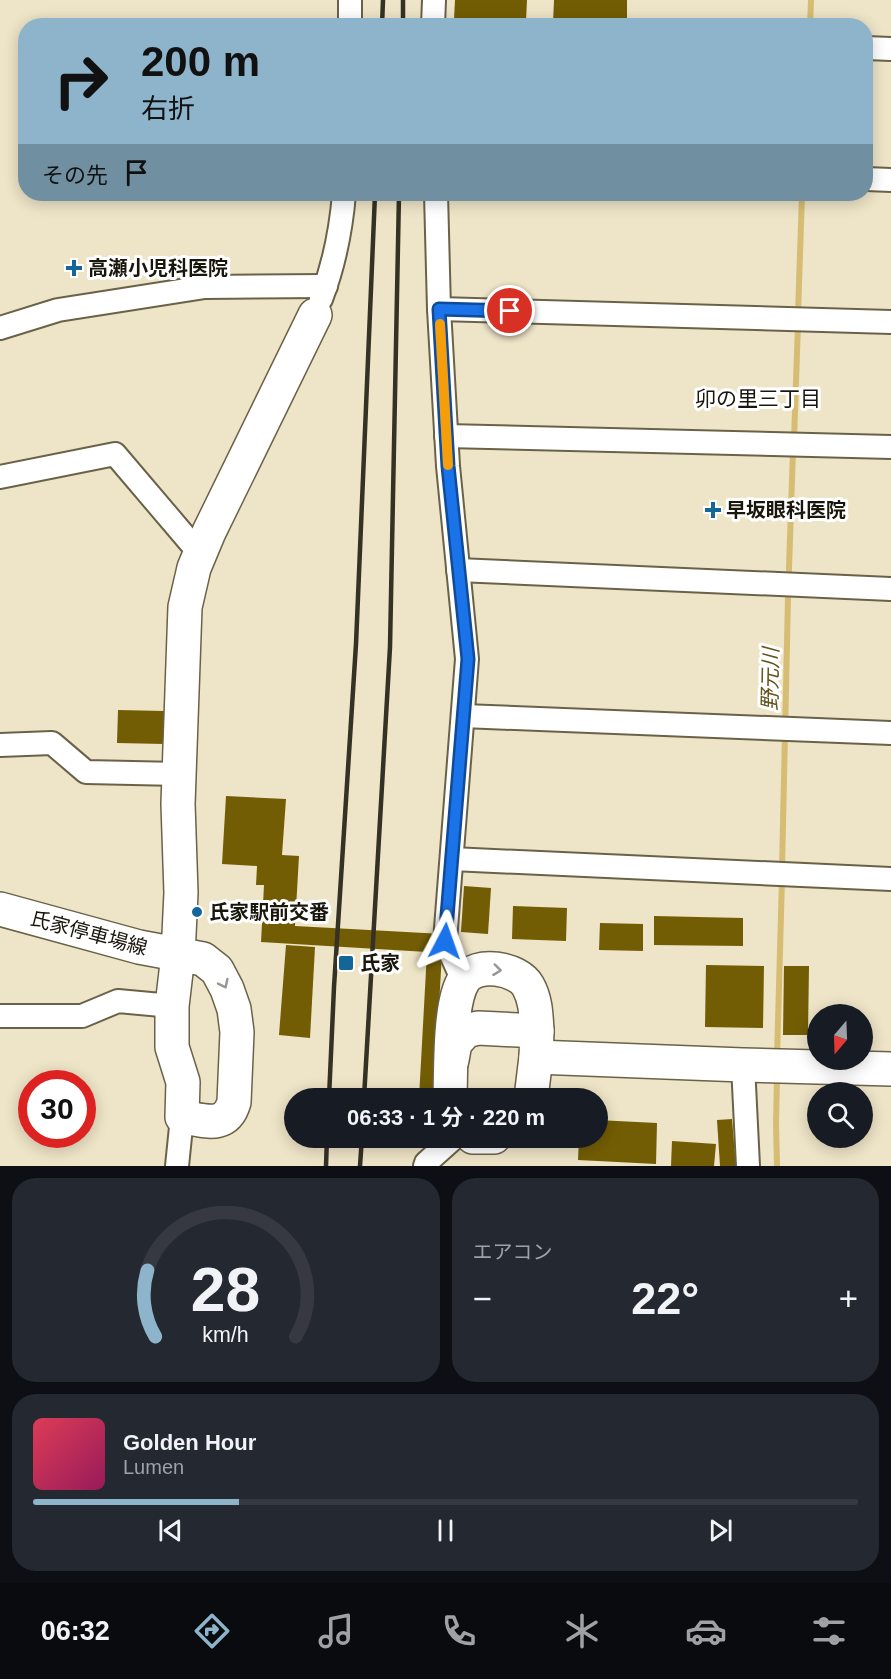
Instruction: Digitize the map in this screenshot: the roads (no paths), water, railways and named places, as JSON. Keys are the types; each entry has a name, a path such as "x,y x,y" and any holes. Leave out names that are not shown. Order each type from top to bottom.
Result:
{"street":[{"path":"350,0 350,18"},
{"path":"433,18 434,0"},
{"path":"873,48 891,49"},
{"path":"873,179 891,180"},
{"path":"177,1166 183,1082 172,1047 172,1006 181,893 178,804 185,607 194,568 200,554 236,474 321,300 338,246 343,201"},
{"path":"435,201 446,436 468,659 445,941 463,981"},
{"path":"0,328 58,310 205,287 321,300"},
{"path":"439,309 891,322"},
{"path":"446,436 891,447"},
{"path":"0,477 115,454 200,554"},
{"path":"458,570 891,589"},
{"path":"463,716 891,733"},
{"path":"0,745 52,743 86,772 179,774"},
{"path":"452,859 891,879"},
{"name":"氏家停車場線","path":"0,909 140,947 203,959 217,970 234,1009 237,1032 231,1112 227,1117 212,1122 182,1117"},
{"path":"451,1088 454,1006 463,981 469,974 484,969 506,970 518,976 527,984 533,997 536,1011 536,1044 532,1088"},
{"path":"0,1016 82,1016 118,1001 172,1006"},
{"path":"452,1062 454,1043 466,1031 478,1028 536,1044 743,1065 891,1069"},
{"path":"743,1065 748,1166"},
{"path":"425,1166 443,1148"}],"waterway":[{"name":"野元川","path":"810,18 811,0"},
{"name":"野元川","path":"798,314 802,201"},
{"name":"野元川","path":"794,440 798,324"},
{"name":"野元川","path":"782,869 793,450"},
{"name":"野元川","path":"777,1057 782,879"},
{"name":"野元川","path":"777,1077 777,1166"}],"railway":[{"path":"382,18 383,0"},
{"path":"403,0 403,18"},
{"path":"329,1088 356,644 375,201"},
{"path":"365,1088 390,647 399,201"},
{"path":"326,1166 327,1148"},
{"path":"360,1166 361,1148"}],"place":[{"name":"高瀬小児科医院","path":"74,268"},
{"name":"早坂眼科医院","path":"713,510"},
{"name":"氏家駅前交番","path":"197,912"},
{"name":"氏家","path":"346,963"}],"district":[{"name":"卯の里三丁目","path":"758,398"}]}
